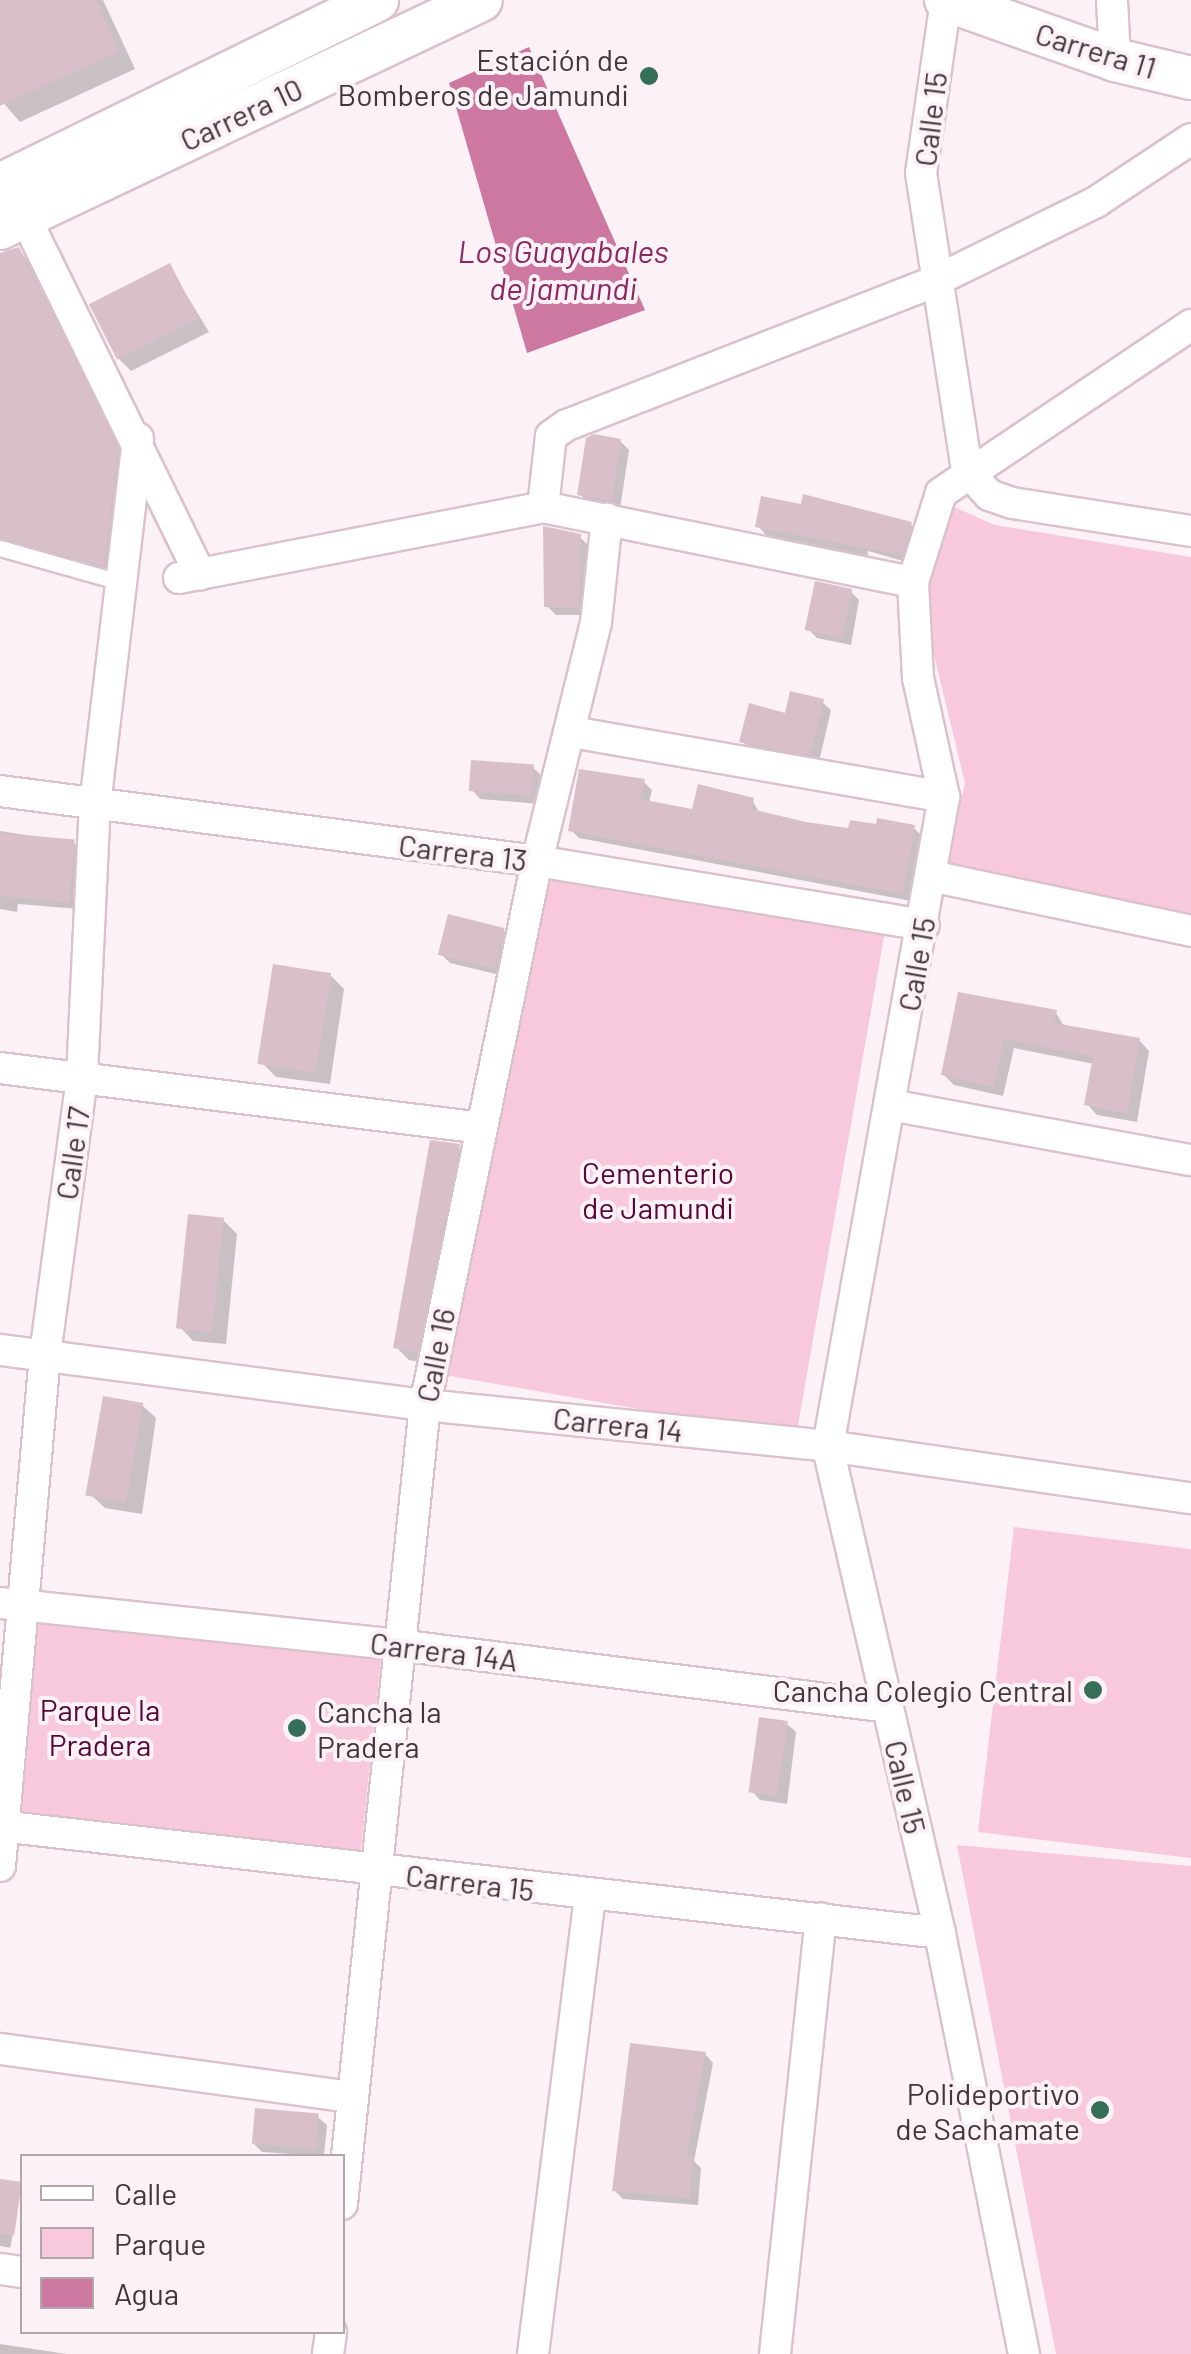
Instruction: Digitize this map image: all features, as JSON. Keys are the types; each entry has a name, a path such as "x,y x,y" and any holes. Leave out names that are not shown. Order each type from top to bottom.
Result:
{"main road":[{"name":"Carrera 10","path":"8,210 377,0"},
{"name":"Carrera 10","path":"8,210 481,0"},
{"name":"Carrera 11","path":"946,0 1114,60 1191,78"}],"street":[{"name":"Calle 15","path":"946,0 921,173 933,282 966,470 941,493 913,582 918,678 944,797 828,1446 940,1933 1024,2354"},
{"path":"1112,0 1114,60"},
{"path":"543,507 551,436 567,424 933,282 1096,202 1191,139"},
{"path":"8,210 138,439 190,576 543,507 913,582"},
{"path":"1191,325 966,470 989,494 1012,503 1191,531"},
{"name":"Calle 17","path":"0,1866 11,1605 82,1078 95,805 138,439"},
{"name":"Calle 16","path":"345,2172 381,1871 398,1644 425,1405 537,862 596,622 607,519"},
{"path":"572,732 944,797"},
{"name":"Carrera 13","path":"0,791 537,862 924,925"},
{"path":"931,876 1191,931"},
{"path":"0,1068 481,1128"},
{"path":"890,1105 1191,1160"},
{"name":"Carrera 14","path":"0,1350 425,1405 828,1446 1191,1498"},
{"name":"Carrera 14A","path":"11,1605 398,1644 887,1706"},
{"name":"Carrera 15","path":"3,1827 590,1898 821,1918 940,1933"},
{"path":"533,2354 590,1898"},
{"path":"779,2354 821,1918"},
{"path":"0,2049 352,2097"}],"lane":[{"path":"0,548 124,583"}],"green space":[{"path":"945,503 995,525 1191,557 1191,922 947,865 965,783 917,585"},
{"name":"Cementerio de Jamundi","path":"535,872 885,934 796,1437 446,1375"},
{"name":"Cancha Colegio Central","path":"1014,1527 1191,1549 1191,1858 978,1832"},
{"name":"Parque la Pradera","path":"9,1621 381,1660 361,1850 0,1812 0,1707"},
{"name":"Polideportivo de Sachamate","path":"957,1845 1191,1866 1191,2354 1056,2354"}],"water":[{"name":"Los Guayabales de jamundi","path":"529,47 645,310 527,353 449,83"}],"building":[{"path":"0,0 96,0 119,52 0,106"},
{"path":"19,247 118,449 104,566 0,537 0,253"},
{"path":"170,263 198,318 117,360 89,304"},
{"path":"594,434 621,439 612,501 577,495 586,438"},
{"path":"803,494 912,522 902,555 755,527 761,496 801,504"},
{"path":"543,526 581,534 579,607 544,607"},
{"path":"815,581 852,589 842,638 805,630"},
{"path":"790,691 824,699 810,755 739,742 749,703 785,713"},
{"path":"471,760 534,764 532,795 469,791"},
{"path":"579,769 645,779 640,799 692,809 698,784 754,798 752,809 806,822 848,828 850,820 876,824 877,818 915,825 903,894 568,831"},
{"path":"0,833 75,840 69,902 0,896"},
{"path":"448,914 504,928 494,969 438,955"},
{"path":"273,964 331,973 315,1073 257,1064"},
{"path":"958,992 1057,1010 1054,1023 1140,1038 1127,1113 1084,1105 1093,1056 1004,1039 993,1087 941,1075"},
{"path":"430,1140 460,1144 417,1352 393,1348"},
{"path":"188,1214 224,1218 212,1332 176,1328"},
{"path":"103,1396 143,1403 126,1503 85,1495"},
{"path":"759,1717 788,1721 777,1796 748,1792"},
{"path":"630,2043 706,2052 686,2156 693,2157 690,2198 612,2191"},
{"path":"255,2108 319,2114 316,2149 252,2144"},
{"path":"0,2179 20,2182 14,2236 0,2234"}],"place":[{"name":"Estación de Bomberos de Jamundi","path":"649,76"},
{"name":"Cancha Colegio Central","path":"1093,1690"},
{"name":"Cancha la Pradera","path":"297,1728"},
{"name":"Polideportivo de Sachamate","path":"1100,2110"}]}
